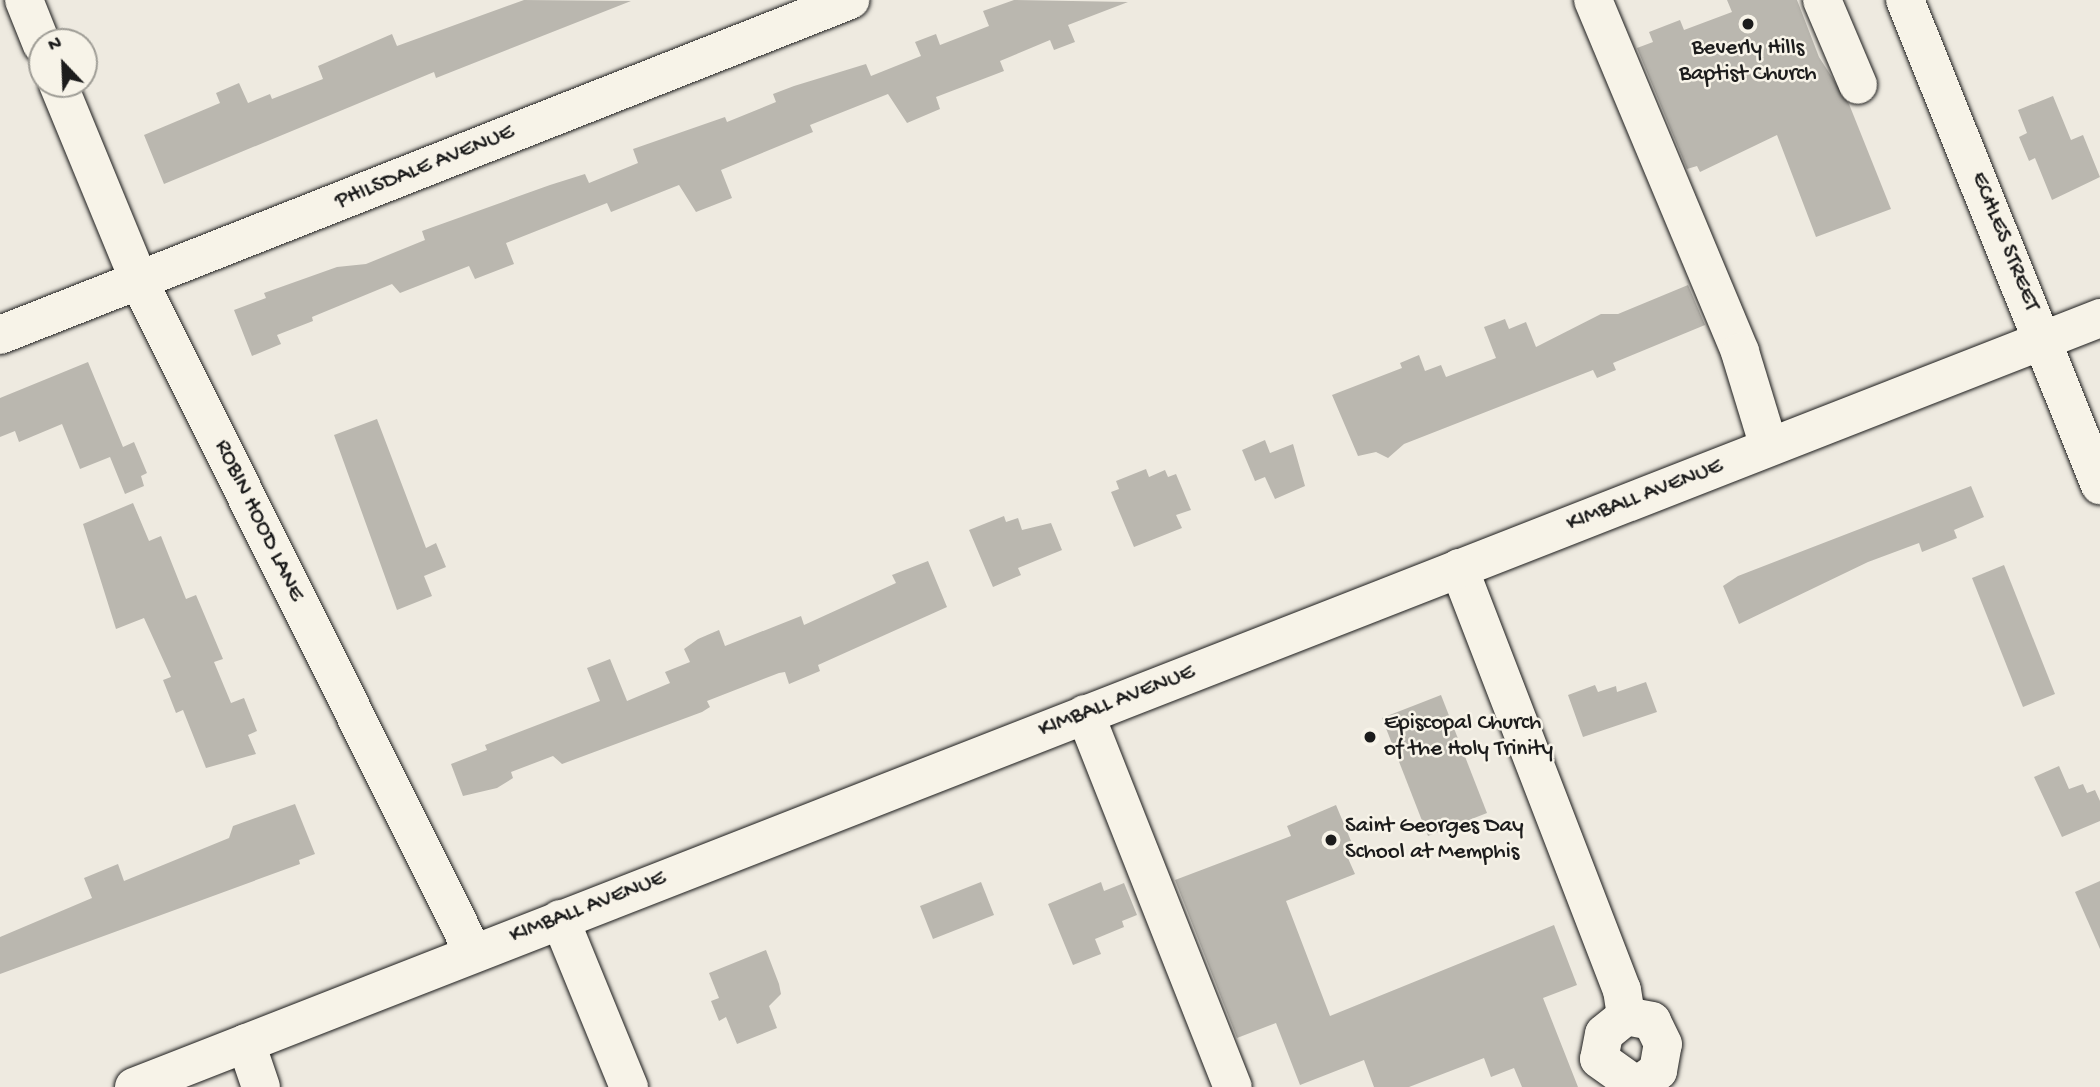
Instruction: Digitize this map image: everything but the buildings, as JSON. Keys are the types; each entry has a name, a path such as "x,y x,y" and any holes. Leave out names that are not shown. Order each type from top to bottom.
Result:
{"street":[{"path":"24,0 35,28"},
{"name":"PHILSDALE AVENUE","path":"0,335 850,0"},
{"path":"1593,0 1740,352 1769,447"},
{"path":"1822,0 1858,85"},
{"name":"ECHLES STREET","path":"1905,0 2044,340 2100,485"},
{"name":"ROBIN HOOD LANE","path":"64,98 139,281 472,952"},
{"name":"KIMBALL AVENUE","path":"134,1087 472,952 2100,318"},
{"path":"1459,568 1622,990 1626,1016"},
{"path":"1085,714 1233,1087"},
{"path":"560,919 629,1087"},
{"path":"246,1042 261,1087"}],"place":[{"name":"Beverly Hills Baptist Church","path":"1748,24"},
{"name":"Episcopal Church of the Holy Trinity","path":"1370,737"},
{"name":"Saint Georges Day School at Memphis","path":"1331,840"}]}
